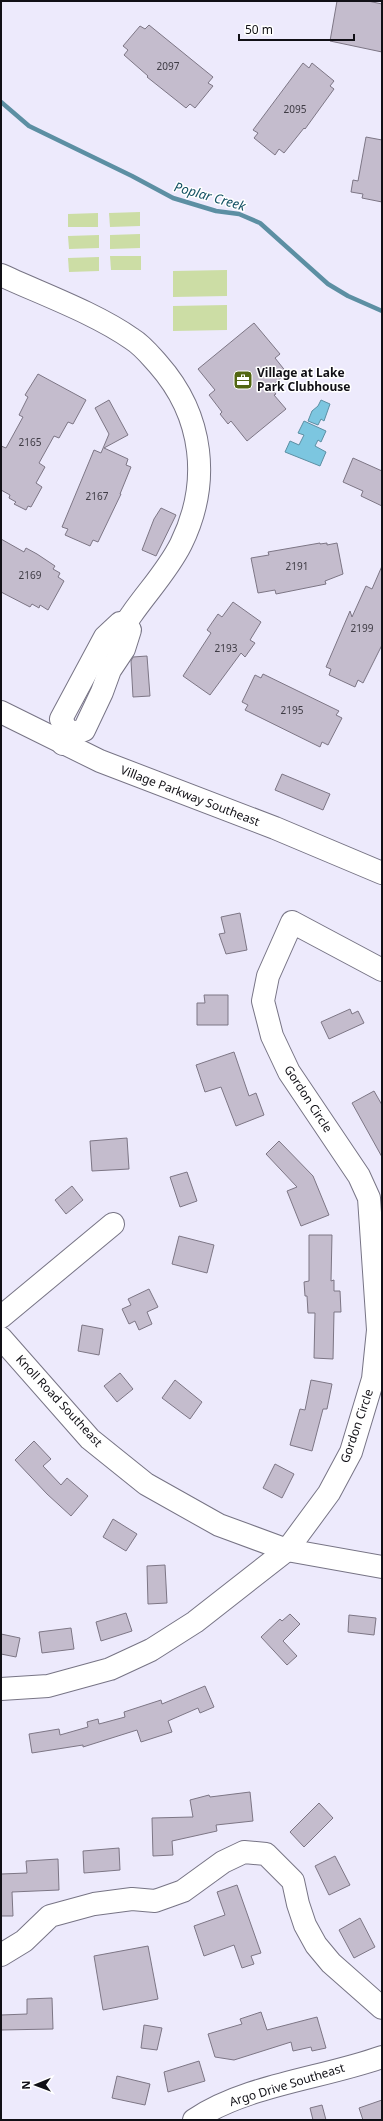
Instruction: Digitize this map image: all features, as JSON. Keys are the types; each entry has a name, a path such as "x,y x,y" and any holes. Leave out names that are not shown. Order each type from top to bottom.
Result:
{"street":[{"path":"1,275 114,327 134,340 168,375 182,397 198,447 200,470 196,505 181,544 130,615 111,628 115,643 61,719 66,739"},
{"name":"Village Parkway Southeast","path":"1,712 66,739 142,779 275,828 382,873"},
{"name":"Gordon Circle","path":"1,1690 48,1686 110,1669 151,1650 195,1622 287,1550 330,1493 351,1452 373,1379 378,1330 369,1198 359,1176 288,1072 272,1036 263,1001 268,976 292,922 382,970"},
{"path":"1,1317 113,1224"},
{"name":"Knoll Road Southeast","path":"1,1338 90,1439 146,1484 219,1526 287,1550 382,1567"},
{"path":"1,1955 24,1941 50,1916 94,1904 132,1899 155,1900 184,1891 223,1862 244,1852 266,1854 294,1881 298,1904 316,1945 331,1963 382,2008"},
{"name":"Argo Drive Southeast","path":"194,2120 218,2106 253,2094 382,2057"}],"green space":[{"path":"140,212 140,226 110,227 109,213"},
{"path":"98,213 98,227 68,227 68,214"},
{"path":"140,234 140,248 110,249 110,235"},
{"path":"99,235 99,248 69,249 68,236"},
{"path":"110,256 141,256 141,270 111,270"},
{"path":"99,257 99,271 69,272 68,258"},
{"path":"227,270 227,296 173,297 173,271"},
{"path":"227,305 227,330 173,331 173,306"}],"water":[{"path":"321,400 330,404 324,421 321,419 318,425 308,421 312,411 318,406"},
{"path":"304,421 326,431 321,442 318,440 315,446 326,452 320,466 285,452 290,441 299,445 304,435 298,433"}],"building":[{"path":"337,1 368,1 382,4 382,52 330,41"},
{"path":"149,25 213,77 208,83 213,86 195,108 190,104 186,108 147,77 148,76 124,55 128,50 123,46 140,26 145,29"},
{"path":"303,63 309,68 312,63 334,81 330,86 334,89 305,129 304,128 284,153 279,149 275,155 254,138 258,133 253,130"},
{"path":"366,137 382,140 382,202 362,198 363,194 351,192 353,180 358,181"},
{"name":"Village at Lake Park Clubhouse","path":"254,323 280,354 275,358 287,373 270,387 276,394 274,395 286,409 247,441 231,421 228,424 220,414 222,412 209,395 215,390 198,369"},
{"path":"38,374 86,400 73,424 68,422 59,438 54,436 39,463 45,467 36,483 42,487 31,507 28,506 26,510 14,504 16,502 9,498 10,495 1,490 1,446 6,448 23,417 19,415 28,397 25,395"},
{"path":"109,400 128,435 104,448 128,459 126,465 131,467 121,494 98,542 93,540 90,546 65,535 68,529 62,527 94,450 101,453 109,434 95,408"},
{"path":"353,458 382,471 382,506 361,496 363,491 343,482"},
{"path":"161,508 176,515 156,556 142,550 154,519"},
{"path":"1,539 24,552 26,548 37,554 55,566 53,569 60,573 58,577 64,581 48,610 40,605 39,608 32,604 30,607 1,592"},
{"path":"327,543 327,545 337,543 343,574 325,581 326,584 276,594 275,590 258,593 251,558 269,555 268,552"},
{"path":"382,566 382,645 363,683 358,680 355,687 329,675 331,669 326,667 350,611 352,617 366,586 372,589"},
{"path":"233,602 261,622 250,640 255,643 245,657 241,653 210,695 183,676 211,633 207,630 218,614 222,617"},
{"path":"147,656 150,696 133,697 131,661 133,657"},
{"path":"263,674 339,711 336,715 342,718 328,745 322,742 320,747 245,710 248,705 242,702 255,675 261,678"},
{"path":"282,774 330,794 323,810 275,790"},
{"path":"240,913 247,950 226,954 219,934 225,933 221,917"},
{"path":"204,995 228,995 228,1025 197,1025 197,1003 205,1003"},
{"path":"350,1009 352,1014 358,1011 364,1023 329,1039 321,1022"},
{"path":"234,1052 249,1096 256,1093 264,1115 236,1126 221,1087 205,1092 196,1065"},
{"path":"374,1091 382,1105 382,1157 352,1103"},
{"path":"127,1138 129,1169 92,1171 90,1141"},
{"path":"279,1141 313,1176 329,1215 301,1226 287,1191 297,1187 266,1154"},
{"path":"187,1172 197,1201 180,1207 170,1177"},
{"path":"72,1186 83,1200 66,1214 55,1200"},
{"path":"309,1235 332,1235 331,1281 334,1280 334,1291 340,1291 341,1312 334,1312 333,1359 314,1358 315,1313 308,1313 304,1282 309,1281"},
{"path":"179,1236 214,1245 207,1273 172,1264"},
{"path":"149,1289 158,1307 147,1312 152,1324 139,1330 135,1321 129,1324 122,1309 131,1305 128,1299"},
{"path":"82,1325 103,1329 99,1355 78,1351"},
{"path":"120,1373 133,1389 117,1402 104,1386"},
{"path":"175,1380 202,1402 190,1419 162,1398"},
{"path":"311,1380 332,1384 327,1409 323,1409 312,1451 290,1445 300,1409 305,1410"},
{"path":"34,1441 51,1459 43,1466 61,1485 67,1478 88,1496 71,1516 47,1494 15,1460"},
{"path":"275,1464 294,1474 282,1498 263,1488"},
{"path":"113,1519 137,1534 126,1551 103,1537"},
{"path":"165,1565 167,1603 148,1604 147,1566"},
{"path":"126,1613 132,1631 101,1641 96,1622"},
{"path":"290,1614 300,1624 283,1641 297,1656 287,1665 261,1637 280,1619 282,1621"},
{"path":"349,1615 376,1618 374,1635 348,1632"},
{"path":"71,1628 74,1649 42,1653 39,1632"},
{"path":"1,1634 20,1638 16,1657 1,1654"},
{"path":"205,1686 214,1707 200,1713 198,1708 168,1721 172,1732 141,1742 137,1730 83,1747 83,1745 32,1753 29,1734 59,1729 60,1735 88,1727 87,1722 98,1719 99,1724 125,1717 124,1712 161,1700 162,1704"},
{"path":"250,1792 253,1821 216,1825 217,1831 172,1841 173,1855 153,1856 152,1818 193,1817 190,1800 209,1795 210,1797"},
{"path":"319,1803 333,1818 304,1847 290,1832"},
{"path":"119,1848 120,1870 84,1873 83,1851"},
{"path":"335,1856 350,1885 329,1895 315,1866"},
{"path":"58,1859 59,1890 12,1892 13,1916 1,1916 1,1874 27,1873 26,1861"},
{"path":"237,1885 261,1953 251,1956 254,1964 242,1968 234,1945 204,1956 194,1926 225,1915 217,1892"},
{"path":"360,1918 375,1947 354,1958 339,1930"},
{"path":"148,1946 158,1999 103,2010 94,1956"},
{"path":"52,1998 53,2029 1,2030 1,2015 27,2014 27,1999"},
{"path":"261,2012 267,2030 317,2017 326,2048 312,2051 311,2047 293,2051 291,2042 234,2060 215,2057 208,2034 242,2024 240,2019"},
{"path":"144,2025 162,2028 157,2050 141,2048"},
{"path":"199,2061 205,2081 168,2092 164,2072"},
{"path":"117,2076 150,2084 145,2105 112,2098"},
{"path":"382,2100 382,2120 363,2120 359,2108"},
{"path":"322,2105 326,2120 313,2120 310,2108"}],"waterway":[{"name":"Poplar Creek","path":"1,102 29,126 132,176 173,198 216,211 239,214 260,223 328,284 348,296 382,311"}],"place":[{"name":"Village at Lake Park Clubhouse","path":"243,380"}]}
